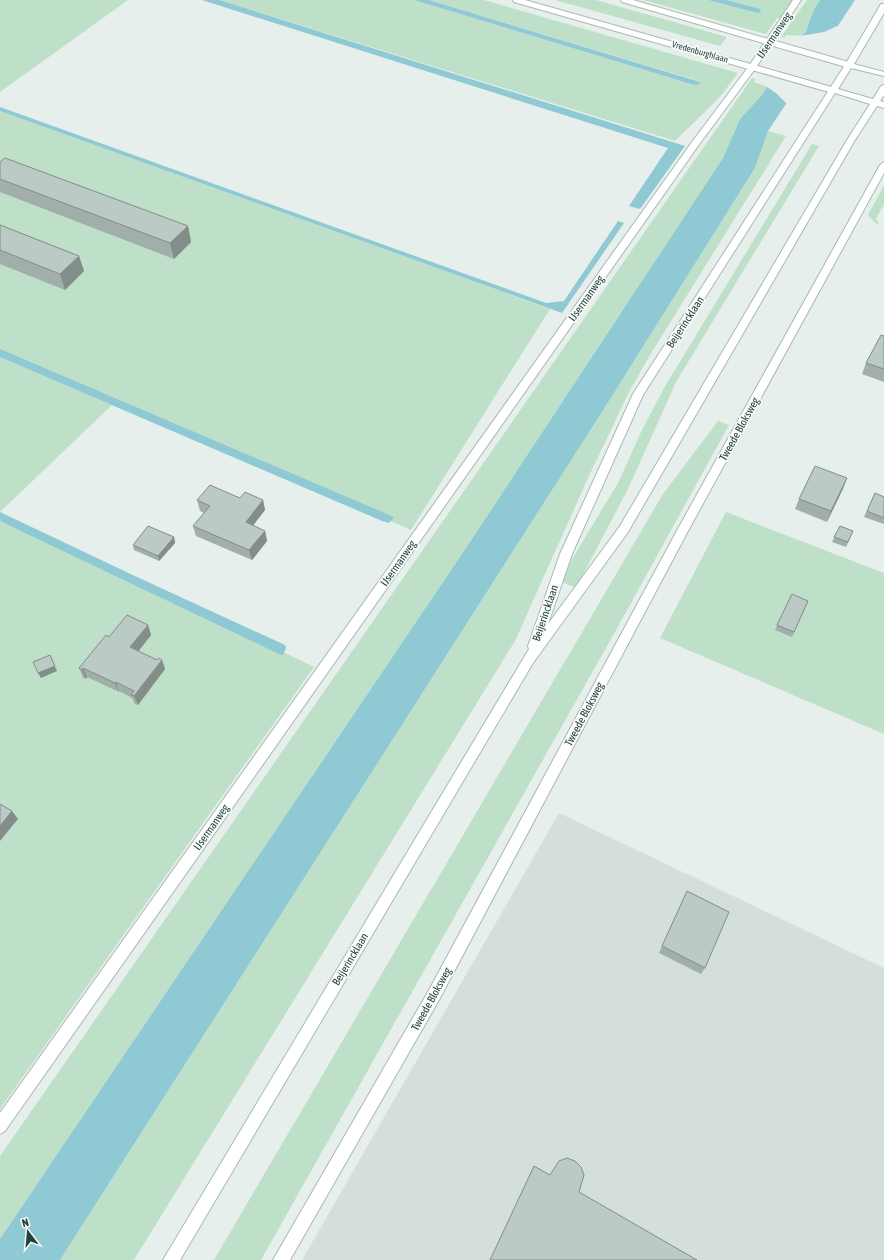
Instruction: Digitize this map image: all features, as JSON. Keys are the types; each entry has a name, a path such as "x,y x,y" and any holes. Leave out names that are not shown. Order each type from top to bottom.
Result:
{"street":[{"name":"Vredenburghlaan","path":"516,0 772,72 879,104"},
{"path":"625,0 788,48 884,74"},
{"name":"IJsermanweg","path":"0,1126 690,150 752,67 797,0"},
{"name":"Beijerincklaan","path":"529,659 566,554 638,394 849,65 884,7"},
{"name":"Beijerincklaan","path":"171,1260 529,659 624,529 851,140 879,104 884,88"},
{"name":"Tweede Bloksweg","path":"281,1260 434,995 684,528 884,166"}],"shaded area":[{"path":"559,813 884,968 884,1260 302,1260"}],"green space":[{"path":"0,0 128,0 0,92"},
{"path":"219,0 414,0 691,84 699,81 429,0 484,0 738,73 720,97 675,141"},
{"path":"555,0 596,0 727,37 720,46"},
{"path":"643,0 708,0 741,8 713,0 801,0 787,21 777,18 766,34"},
{"path":"807,0 820,0 803,36 786,35 785,38 781,37"},
{"path":"752,78 756,79 754,82 767,87 761,96 740,119 723,158 470,542 0,1239 0,1156"},
{"path":"0,111 550,309 411,530 0,353"},
{"path":"768,131 786,136 650,355 629,392 588,478 515,641 134,1260 60,1260 607,404 755,168"},
{"path":"812,144 819,146 676,382 628,489 576,588 562,582 571,561 618,483 642,430 664,388"},
{"path":"884,185 884,204 876,219 879,223 876,224 868,215"},
{"path":"0,357 112,405 0,512"},
{"path":"718,421 729,425 620,623 261,1260 214,1260 663,494"},
{"path":"726,512 884,573 884,734 660,638"},
{"path":"5,518 314,667 0,1109 0,523"}],"water":[{"path":"202,0 219,0 685,146 640,209 629,206 668,148"},
{"path":"414,0 429,0 701,83 698,85 691,84"},
{"path":"708,0 726,0 760,9 761,12 758,13"},
{"path":"820,0 855,0 768,131 755,168 607,404 60,1260 0,1260 0,1239 470,542 723,158 740,119 761,96 806,31 814,10"},
{"path":"0,107 546,303 564,301 618,221 624,223 562,313 0,111"},
{"path":"0,349 394,517 389,523 382,521 0,357"},
{"path":"0,512 285,645 286,648 283,655 0,521"}],"pier":[{"path":"837,26 839,27 788,105 766,86 800,36 824,32"}],"building":[{"path":"5,158 188,226 170,243 0,179 0,162"},
{"path":"0,225 79,256 60,274 0,250"},
{"path":"881,335 884,336 884,369 866,363"},
{"path":"815,466 847,478 831,511 799,499"},
{"path":"210,485 240,498 245,492 263,500 246,522 265,531 249,550 193,526 210,506 197,500"},
{"path":"875,493 884,497 884,518 867,511"},
{"path":"148,526 174,537 158,556 133,545"},
{"path":"840,526 853,531 848,542 834,537"},
{"path":"792,594 808,601 794,632 777,625"},
{"path":"127,615 148,625 130,647 157,660 159,658 162,660 134,696 131,695 134,691 83,668 82,670 79,668 106,635 109,637"},
{"path":"50,655 55,666 38,673 33,662"},
{"path":"0,804 12,811 0,826"},
{"path":"687,891 729,912 705,968 662,946"},
{"path":"567,1158 575,1161 581,1167 584,1175 579,1192 697,1260 490,1260 534,1166 550,1175 559,1161"}]}
